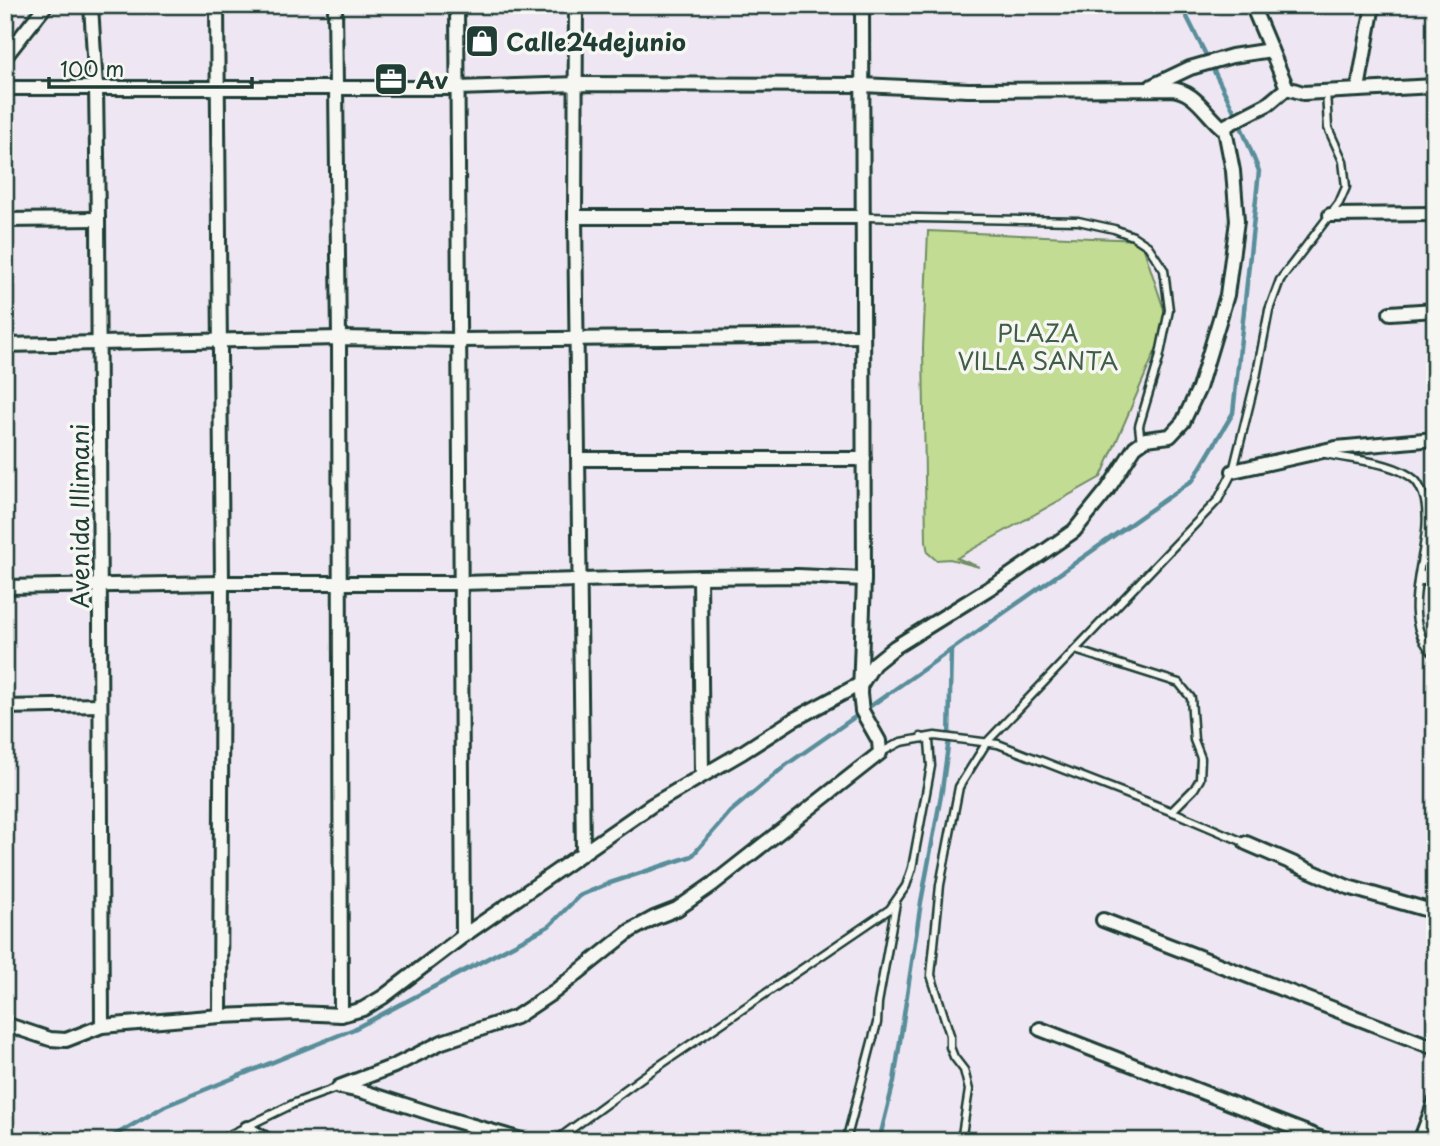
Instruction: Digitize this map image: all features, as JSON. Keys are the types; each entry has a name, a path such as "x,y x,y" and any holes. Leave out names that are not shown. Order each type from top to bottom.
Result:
{"street":[{"path":"5,57 46,5"},
{"name":"Avenida Illimani","path":"91,5 96,88 98,219 102,1026"},
{"path":"217,5 222,583 220,1016"},
{"path":"335,5 341,582 341,1015"},
{"path":"457,5 463,936"},
{"path":"576,5 575,218 583,853"},
{"path":"339,1087 410,1059 443,1042 516,1017 555,991 630,931 677,909 713,884 880,753 874,730 863,711 860,694 864,579 862,5"},
{"path":"1252,5 1287,88"},
{"path":"1358,89 1373,5"},
{"path":"1148,89 1190,68 1272,50"},
{"path":"5,88 457,88 577,84 862,85 968,90 1177,89 1191,95 1206,114 1225,130"},
{"path":"1287,88 1303,93 1435,86"},
{"path":"5,1024 50,1039 66,1040 102,1026 220,1016 297,1013 341,1015 363,1009 652,805 793,720 862,683 874,664 895,647 1009,576 1074,531 1108,488 1135,447 1146,439 1170,436 1183,422 1199,388 1227,295 1237,220 1233,171 1225,130 1227,125 1268,104 1287,88"},
{"path":"1330,215 1435,214"},
{"path":"575,218 864,217"},
{"path":"5,220 98,219"},
{"path":"1390,313 1435,310"},
{"path":"5,345 339,338 459,340 863,336"},
{"path":"1233,471 1336,447 1435,439"},
{"path":"580,459 864,459"},
{"path":"5,587 460,583 798,576 864,579"},
{"path":"700,577 702,775"},
{"path":"5,707 100,705"},
{"path":"1246,843 1348,887 1435,912"},
{"path":"1102,920 1435,1048"},
{"path":"1040,1030 1328,1141"},
{"path":"339,1087 364,1092 525,1141"},
{"path":"1420,1141 1435,1102"},
{"path":"247,1128 268,1141"}],"lane":[{"path":"978,1141 961,1138 969,1090 964,1070 950,1047 950,1035 931,975 940,885 959,787 987,741 1218,500 1233,471 1256,379 1269,310 1280,280 1339,203 1346,187 1343,161 1328,128 1325,91"},
{"path":"864,217 1061,219 1114,229 1133,236 1148,246 1164,270 1168,284 1169,310 1159,359 1139,426 1141,443"},
{"path":"1318,452 1345,459 1385,464 1416,480 1426,500 1431,525 1428,577 1417,603 1420,629 1430,650 1435,654"},
{"path":"1075,650 1179,683 1191,698 1194,740 1201,758 1200,779 1194,789 1171,811"},
{"path":"555,1141 644,1076 890,909 906,886 912,868 932,766 929,741 921,737"},
{"path":"880,753 890,745 921,737 987,741 1171,811 1246,843"},
{"path":"846,1141 877,1023 878,1003 896,902"},
{"path":"217,1141 295,1103 339,1087"},
{"path":"5,1133 9,1141"}],"green space":[{"name":"PLAZA VILLA SANTA","path":"928,231 1141,240 1168,322 1101,477 957,558 979,567 950,559 936,560 928,553 926,542 923,348"}],"waterway":[{"path":"879,1141 894,1081 921,902 942,790 949,739 951,650 1193,480 1233,413 1259,171 1238,119 1181,5"},
{"path":"105,1141 165,1106 354,1029 549,926 579,896 692,856 730,812 786,765 951,650"}],"place":[{"name":"Calle24dejunio","path":"482,41"},
{"name":"Av","path":"391,79"}]}
